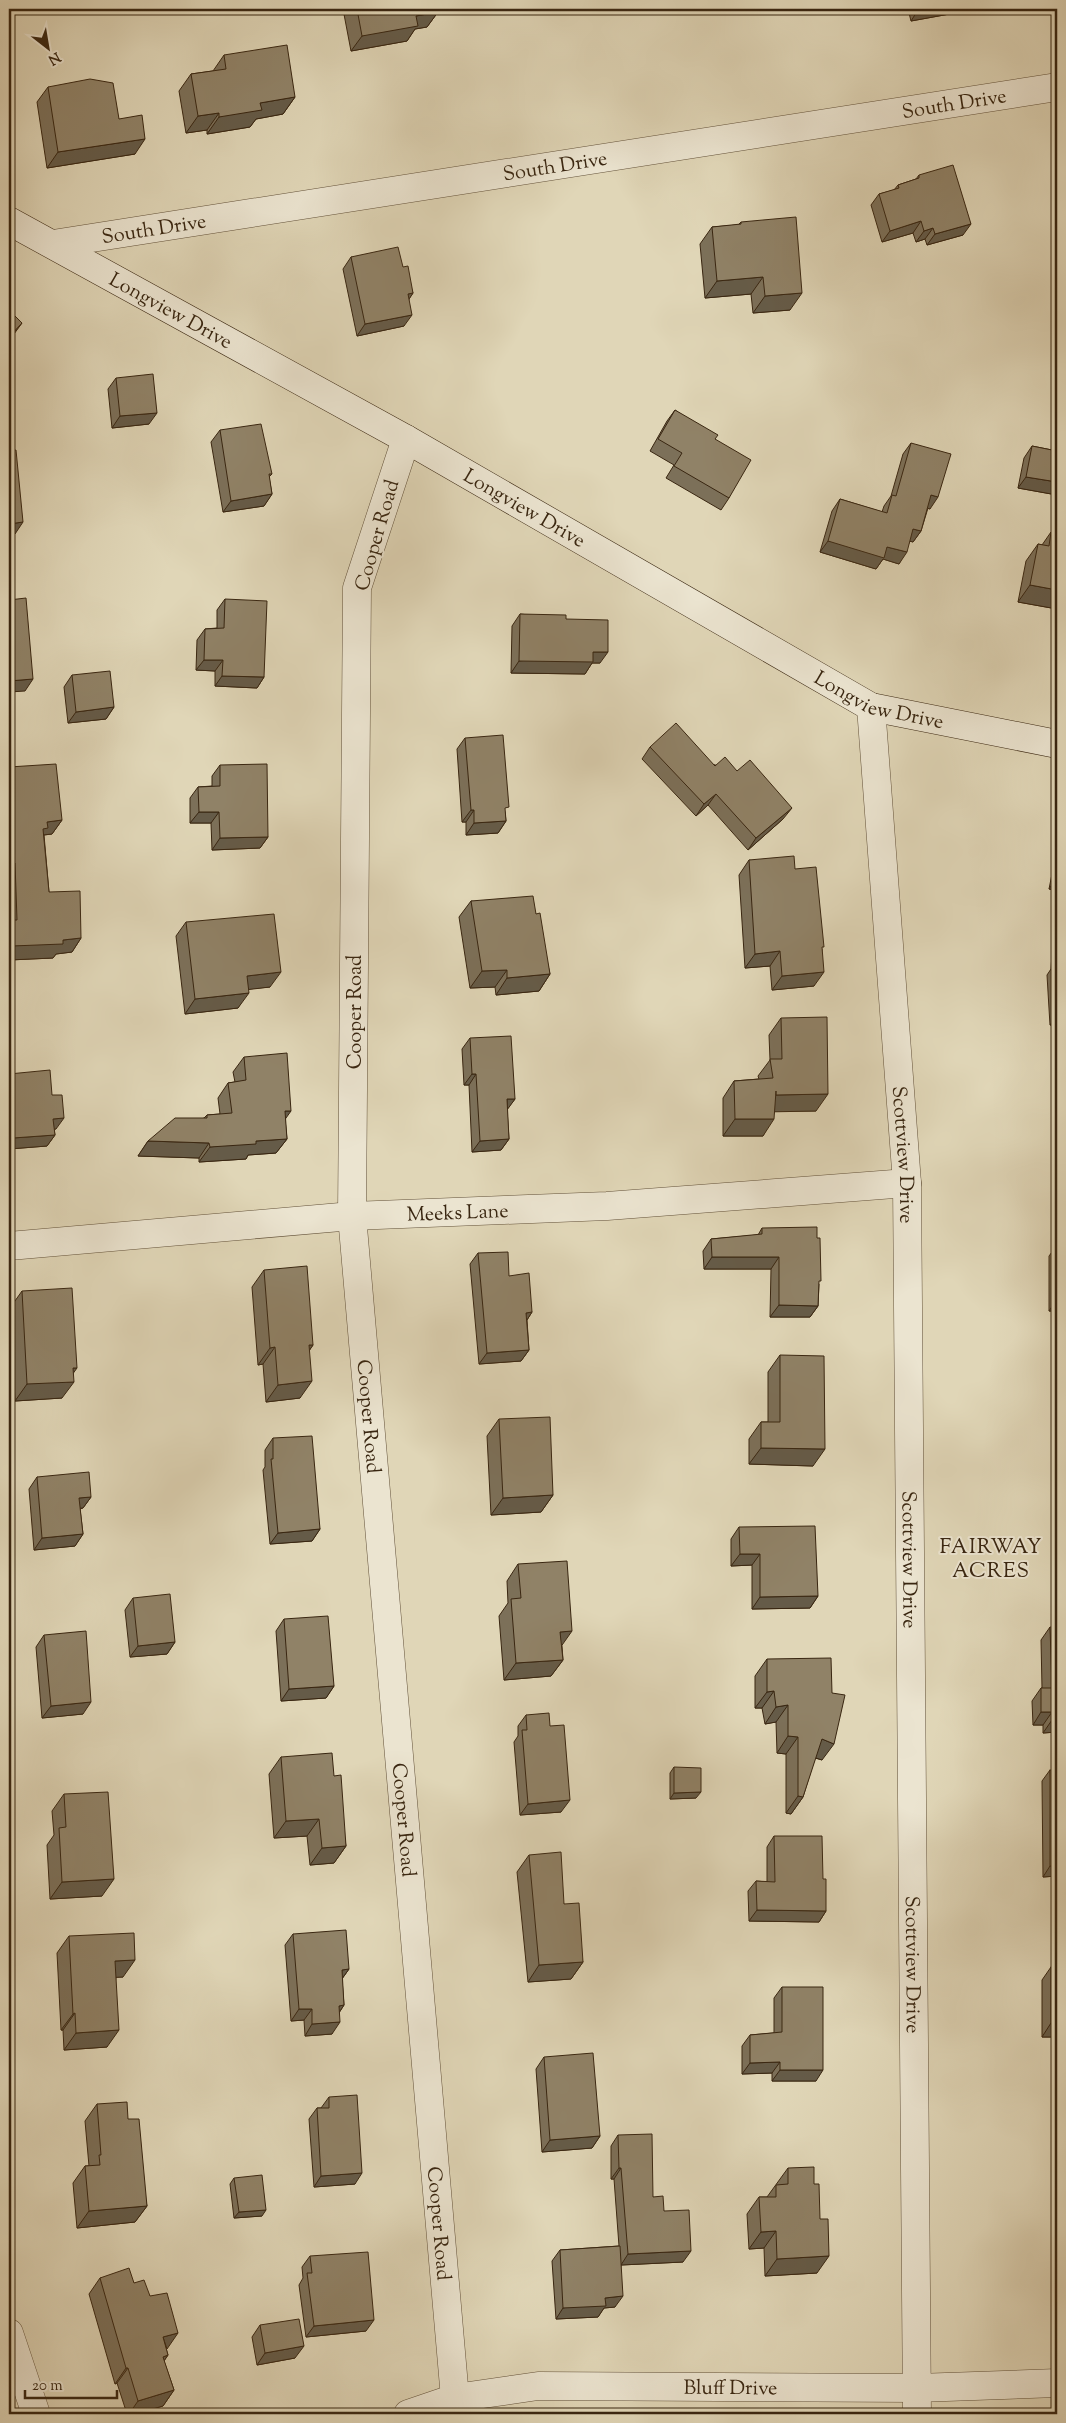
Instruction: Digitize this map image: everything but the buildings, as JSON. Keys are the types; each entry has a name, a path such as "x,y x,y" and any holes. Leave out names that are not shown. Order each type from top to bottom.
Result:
{"street":[{"name":"South Drive","path":"53,244 1057,87"},
{"name":"Longview Drive","path":"9,221 406,439 871,707 1057,744"},
{"name":"Cooper Road","path":"406,439 357,588 352,1216 455,2398"},
{"name":"Scottview Drive","path":"871,707 907,1183 917,2401"},
{"name":"Meeks Lane","path":"9,1246 352,1216 607,1206 907,1183"},
{"path":"9,2333 36,2414"},
{"name":"Bluff Drive","path":"408,2414 455,2398 538,2386 917,2401 1057,2383"}],"district":[{"name":"FAIRWAY ACRES","path":"991,1558"}]}
